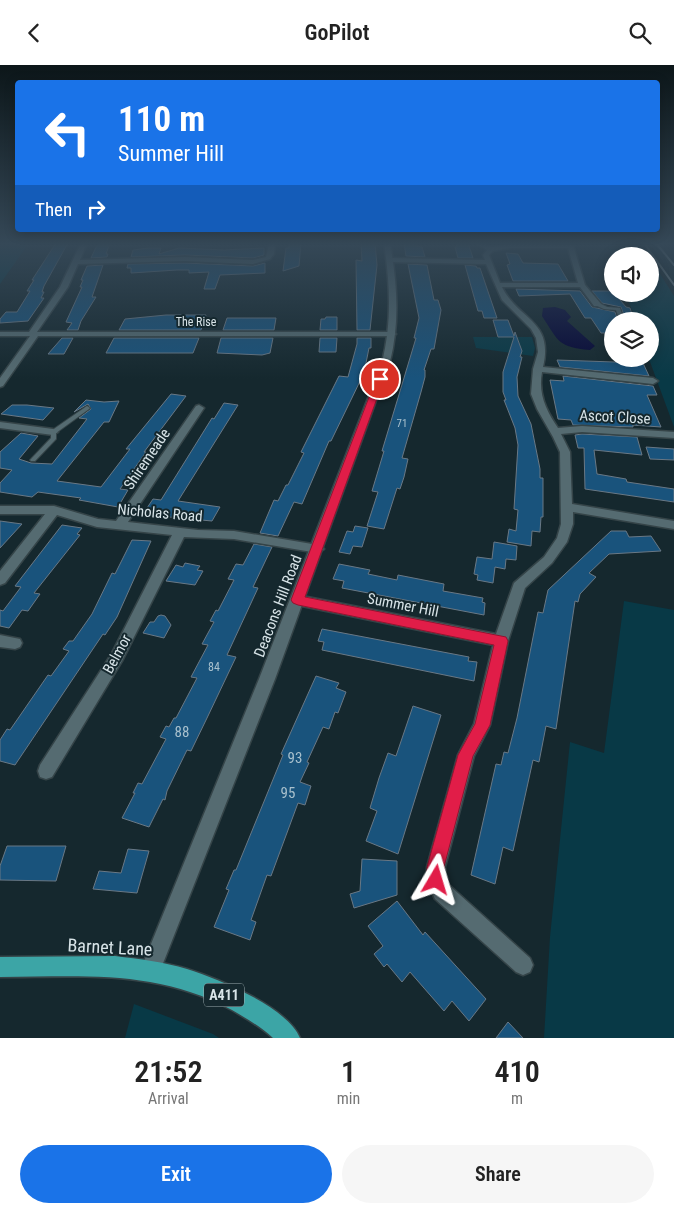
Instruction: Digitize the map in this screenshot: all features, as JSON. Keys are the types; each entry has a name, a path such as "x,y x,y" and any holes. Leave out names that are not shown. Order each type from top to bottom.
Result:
{"main road":[{"name":"Barnet Lane","path":"0,967 115,966 150,971 188,980 225,995 268,1018 289,1038"}],"street":[{"path":"0,384 63,288"},
{"name":"Deacons Hill Road","path":"150,971 318,549 386,362 392,334 394,306 392,288"},
{"path":"500,288 506,300 539,336 543,353 537,369 536,394 547,421 562,441 565,452 568,524 563,539 548,560 519,586 501,641 482,725 466,755 436,867 436,880 442,892 523,965"},
{"path":"585,288 597,304"},
{"name":"The Rise","path":"0,334 392,334"},
{"path":"537,369 653,381"},
{"name":"Shiremeade","path":"119,527 199,408"},
{"path":"0,425 53,432"},
{"name":"Ascot Close","path":"555,431 582,429 674,435"},
{"path":"567,507 674,525"},
{"name":"Nicholas Road","path":"0,509 54,510 92,522 119,527 180,533 234,535 318,549"},
{"path":"0,580 54,510"},
{"name":"Belmor","path":"46,771 117,657 180,533"},
{"name":"Summer Hill","path":"298,600 501,641"},
{"path":"0,641 15,643"}],"lane":[{"path":"597,304 606,308 618,309 619,312"},
{"path":"33,460 54,438 53,432 87,408"}],"shaded area":[{"path":"659,288 669,288 674,296 674,427 652,367 659,367 659,312 633,312 629,302 659,302"},
{"path":"555,307 565,310 571,317 567,321 595,346 590,350 579,349 560,342 542,316 543,308"},
{"path":"473,337 532,337 535,348 533,356 476,348"},
{"path":"624,601 674,610 674,1038 544,1038 550,937 570,742 604,753"},
{"path":"134,1004 213,1034 219,1038 125,1038"}],"building":[{"path":"29,288 43,288 42,292 44,292 41,298 44,298 28,321 0,323 0,319 6,312 17,312 30,291 27,291"},
{"path":"81,288 95,288 92,297 96,297 81,321 78,330 67,330 72,323 66,322"},
{"path":"356,288 374,288 370,330 357,330"},
{"path":"413,288 432,288 434,300 438,300 441,310 434,349 431,349 424,370 425,377 402,458 408,459 404,477 400,489 397,488 384,529 367,526 378,492 372,491 384,451 382,451 416,338 414,338 419,318"},
{"path":"472,288 487,288 497,318 484,318 482,311 478,311"},
{"path":"516,289 580,291 592,307 615,312 604,312 604,333 601,333 591,318 585,318 570,294 519,296"},
{"path":"592,291 604,291 604,302 622,302 626,307 630,308 631,312 623,312 621,307 602,303"},
{"path":"166,315 206,315 201,330 119,330 125,319"},
{"path":"337,317 337,330 320,330 321,319"},
{"path":"227,318 276,318 274,330 223,330"},
{"path":"493,320 508,320 522,351 517,377 518,396 531,424 540,478 543,478 543,517 541,517 540,532 532,531 531,546 507,542 509,529 516,531 518,510 514,509 518,445 515,428 504,400 506,400 503,392 503,372 514,337 498,337"},
{"path":"62,338 73,338 64,354 48,354"},
{"path":"114,338 199,338 193,353 106,353"},
{"path":"221,338 273,338 270,353 262,355 217,353"},
{"path":"320,338 337,338 336,352 319,352"},
{"path":"357,338 371,338 371,348 369,348 364,373 331,441 329,441 302,504 294,502 278,536 260,533 274,500 278,501 286,485 288,485 304,453 301,452 339,376 348,377"},
{"path":"557,360 604,362 604,367 645,367 649,376 560,367"},
{"path":"563,376 653,386 657,395 647,395 661,427 573,425 571,420 558,419 550,380 564,381"},
{"path":"171,394 186,396 144,452 146,452 120,489 128,490 118,507 79,500 81,498 38,492 32,497 0,492 0,483 12,470 0,468 0,452 21,433 38,436 19,459 31,463 52,464 87,419 79,418 91,409 88,404 74,412 86,400 119,401 109,422 104,422 57,481 101,487 130,449 126,449"},
{"path":"224,403 238,405 178,501 220,507 212,521 148,515 150,512 145,511 153,499 161,500 212,418 214,419"},
{"path":"12,405 54,408 43,420 1,414"},
{"path":"575,435 637,437 642,455 594,450 597,474 626,479 627,482 674,489 674,502 585,489 584,448 578,448"},
{"path":"646,447 674,449 674,460 650,459"},
{"path":"0,521 22,524 0,548"},
{"path":"62,525 82,528 77,534 80,535 34,593 40,594 28,611 22,610 9,628 0,626 0,610 3,611 21,587 15,586"},
{"path":"355,526 368,528 362,547 353,546 350,554 339,552 347,531 353,532"},
{"path":"611,531 626,531 629,537 651,536 661,551 609,554 589,573 596,577 580,594 578,602 575,601 556,729 546,726 539,762 533,760 513,851 503,847 495,884 471,875 496,764 501,765 504,752 508,753 517,718 538,612 543,613 548,590"},
{"path":"132,540 151,541 117,617 105,635 103,634 15,765 0,761 0,740 7,729 10,730 48,675 51,676 69,651 63,649 69,641 73,641 92,614 112,573 115,574"},
{"path":"494,542 517,546 516,560 506,559 505,569 495,567 493,583 477,580 478,575 474,574 477,557 492,559"},
{"path":"254,544 272,547 253,587 258,588 227,655 236,657 207,718 191,751 187,750 167,791 165,800 163,799 149,827 122,818 138,783 142,784 166,739 160,737 166,726 169,727 174,718 176,718 197,678 191,677 208,645 202,644 214,622 210,621 216,610 218,611 234,580 228,579 236,564 243,565"},
{"path":"185,563 200,566 197,570 203,571 195,585 166,581 176,565 183,567"},
{"path":"339,564 370,570 368,574 397,580 398,575 444,584 443,591 483,598 482,602 485,603 484,615 342,588 344,581 333,579"},
{"path":"161,615 165,616 171,625 164,638 143,633 150,622 154,622"},
{"path":"322,629 469,657 468,661 477,662 474,681 322,650 324,642 318,641"},
{"path":"316,676 339,683 336,688 346,692 338,713 335,712 329,729 323,727 307,762 309,763 300,782 311,786 305,805 298,803 271,876 267,875 251,920 256,922 250,940 214,927 229,890 226,889 234,870 236,870 283,755 281,754"},
{"path":"413,706 441,715 398,854 366,841 377,811 370,808 379,778 388,753 396,756"},
{"path":"7,846 66,846 56,881 0,880 0,866"},
{"path":"128,849 149,851 137,893 93,889 99,871 121,873"},
{"path":"362,859 397,861 397,895 354,908 350,894 360,891"},
{"path":"397,901 423,935 425,932 486,999 469,1021 452,1001 444,1011 410,972 402,982 387,964 384,967 374,954 383,946 368,926"},
{"path":"508,1022 523,1038 496,1038"}],"route":[{"path":"380,379 298,600 501,641 482,725 466,755 436,867 436,880"}]}
